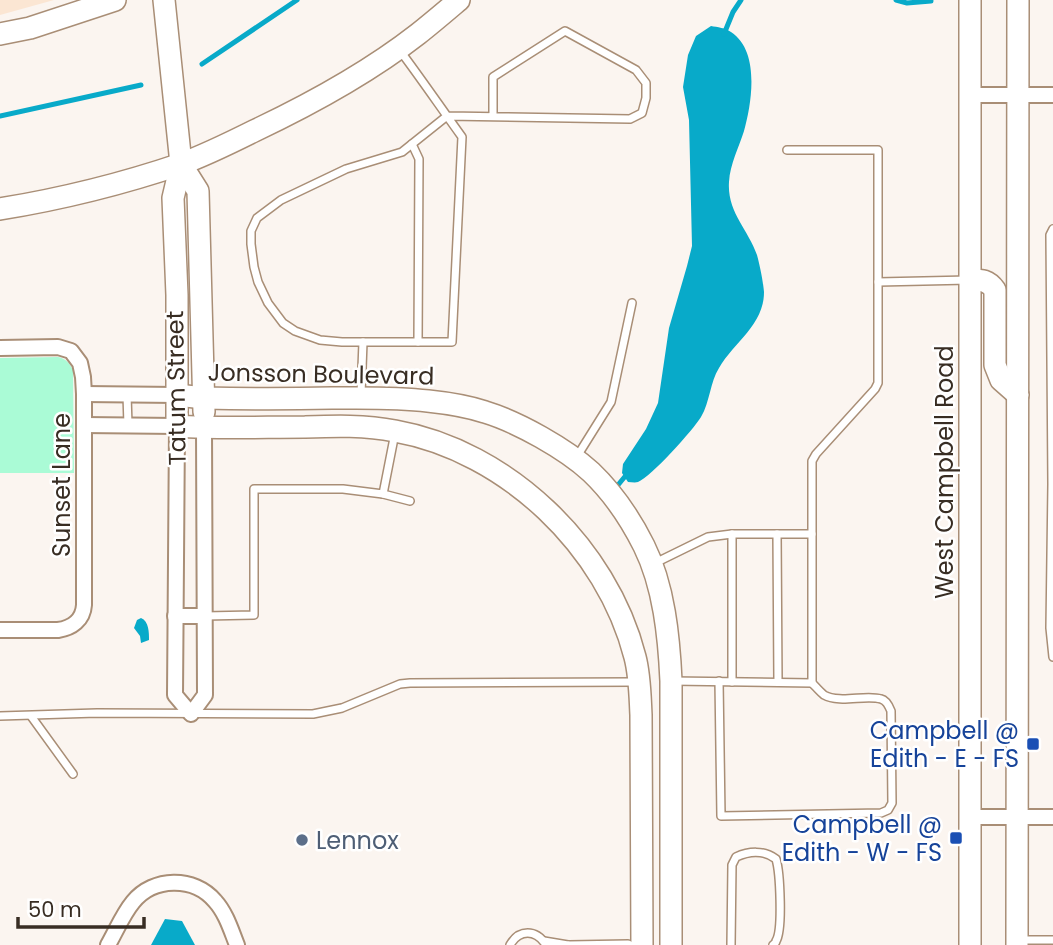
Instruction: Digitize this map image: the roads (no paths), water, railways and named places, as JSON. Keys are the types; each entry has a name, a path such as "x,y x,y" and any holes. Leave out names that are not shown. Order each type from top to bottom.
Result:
{"main road":[{"path":"0,34 115,0"},
{"name":"Tatum Street","path":"164,0 181,164 173,198 177,295 177,426"},
{"path":"0,209 81,193 181,164 206,154 302,108 363,72 459,0"},
{"name":"West Campbell Road","path":"970,0 970,945"},
{"path":"1017,943 1018,0"},
{"name":"Tatum Street","path":"181,164 198,191 204,428"},
{"path":"970,280 983,280 995,290 995,365 1001,380 1018,395"},
{"name":"Jonsson Boulevard","path":"177,396 425,401 485,411 530,431 576,459 593,473 627,517 644,546 664,610 670,642 671,945"},
{"path":"177,426 349,426 395,431 457,451 523,489 547,509 588,556 603,580 623,622 635,656 640,682 641,715 642,945"},
{"path":"640,682 671,681"}],"street":[{"path":"970,95 1053,95"},
{"name":"Sunset Lane","path":"0,348 68,349 75,354 82,369 84,605 80,618 67,629 0,630"},
{"name":"Jonsson Boulevard","path":"83,394 177,396"},
{"path":"83,425 177,426"},
{"name":"Tatum Street","path":"177,426 175,695 191,714 205,695 204,428"},
{"path":"175,616 205,616"},
{"path":"970,817 1053,817"},
{"path":"108,945 132,902 149,888 169,882 184,883 201,889 214,900 224,913 237,945"}],"lane":[{"path":"398,48 447,116 462,137 452,342 320,340 295,331 283,323 268,303 258,282 251,231 257,218 281,200 346,169 402,152 447,116 629,118 642,113 646,83 636,70 565,31 492,78 492,116"},
{"path":"412,144 419,159 418,342"},
{"path":"719,681 720,816 881,813 888,810 892,803 891,711 887,703 880,698 829,697 822,694 812,683 812,461 878,383 878,150 787,150"},
{"path":"1053,229 1050,235 1050,628 1053,657"},
{"path":"878,282 970,280"},
{"path":"576,459 611,402 632,303"},
{"path":"361,398 363,342"},
{"path":"127,394 128,425"},
{"path":"383,494 395,431"},
{"path":"205,616 254,615 254,489 343,489 383,494 410,501"},
{"path":"651,564 708,537 732,534 812,534"},
{"path":"732,534 732,682"},
{"path":"777,534 778,682"},
{"path":"671,681 812,683"},
{"path":"0,716 97,713 313,714 342,708 400,684 410,683 640,682"},
{"path":"31,716 73,774"},
{"path":"731,945 732,866 736,857 745,853 768,853 776,859 779,869 779,931 773,945"},
{"path":"510,945 519,934 526,933 539,936 545,943 630,945"},
{"path":"1017,943 1053,940"}],"water":[{"path":"711,26 729,31 740,41 750,64 749,106 731,169 729,193 757,255 764,288 763,304 754,324 719,368 697,423 652,472 638,482 628,482 622,473 623,464 646,429 658,403 669,328 692,246 689,120 683,87 688,55 696,36"},
{"path":"141,618 147,624 149,640 141,643 134,628 137,620"},
{"path":"165,919 182,921 195,945 151,945"}],"waterway":[{"path":"202,64 297,0"},
{"path":"724,34 741,0"},
{"path":"896,0 907,3 931,1"},
{"path":"0,116 141,85"},
{"path":"618,485 627,474"}],"place":[{"name":"Campbell @ Edith - E - FS","path":"1033,744"},
{"name":"Campbell @ Edith - W - FS","path":"956,838"},
{"name":"Lennox","path":"302,840"}]}
